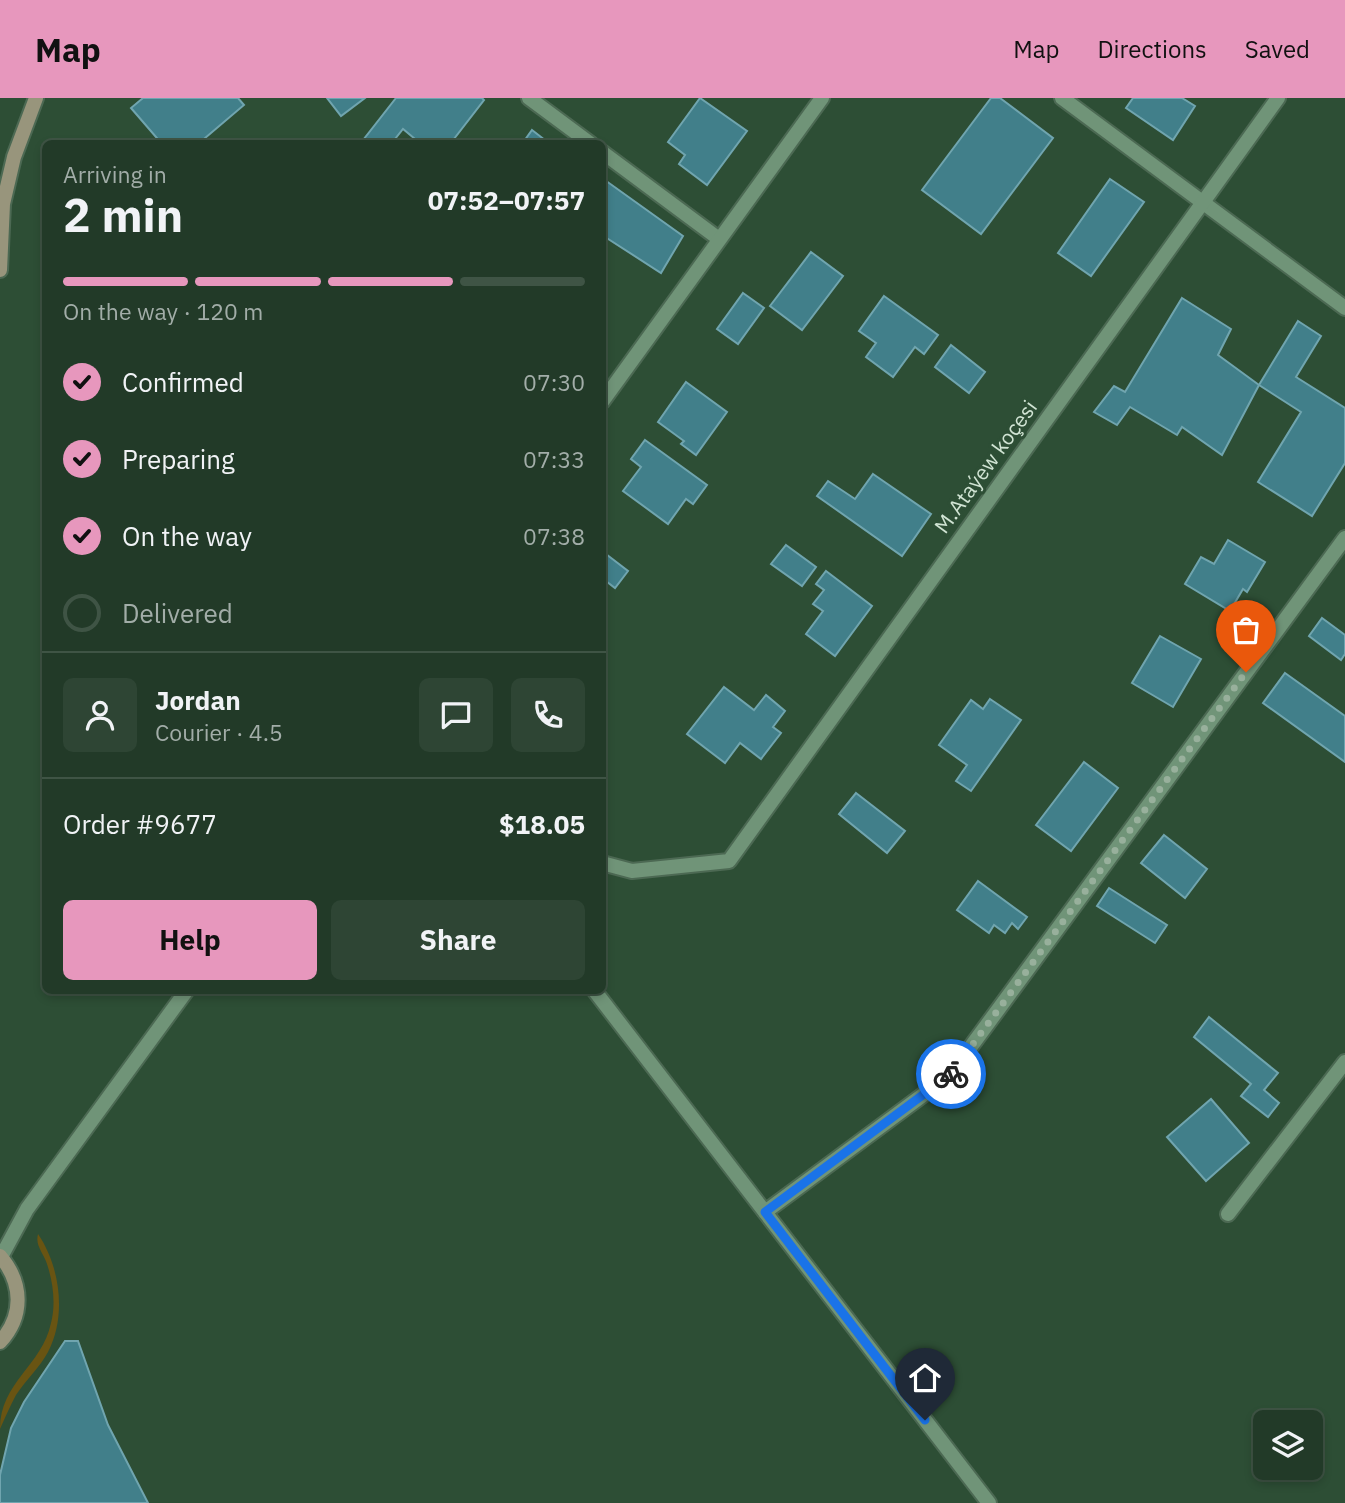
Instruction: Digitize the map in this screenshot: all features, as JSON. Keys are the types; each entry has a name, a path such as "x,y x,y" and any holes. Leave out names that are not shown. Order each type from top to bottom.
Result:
{"main road":[{"path":"0,271 3,204 13,157 36,98"},
{"path":"0,1342 10,1331 18,1312 19,1292 13,1273 1,1256"}],"street":[{"path":"529,98 586,140"},
{"path":"606,396 822,98"},
{"path":"1062,98 1345,308"},
{"name":"M.Ataýew koçesi","path":"606,864 632,871 729,861 1278,98"},
{"path":"606,155 719,239"},
{"path":"765,1212 950,1075 1345,538"},
{"path":"1,1256 27,1209 184,994"},
{"path":"597,994 989,1503"},
{"path":"1228,1214 1345,1062"}],"shaded area":[{"path":"38,1234 52,1261 56,1276 58,1323 48,1352 16,1395 0,1429 7,1399 39,1351 53,1316 52,1286 47,1264 38,1246"}],"building":[{"path":"143,98 238,98 244,105 203,140 159,140 131,108"},
{"path":"327,98 365,98 341,116"},
{"path":"396,98 484,100 453,140 416,140 403,129 394,140 363,140"},
{"path":"700,98 747,131 707,185 679,164 685,155 668,142"},
{"path":"991,98 1000,98 1053,138 981,234 922,190"},
{"path":"1133,98 1182,98 1195,106 1173,140 1126,108"},
{"path":"532,130 545,140 525,140"},
{"path":"1110,179 1144,202 1091,276 1058,253"},
{"path":"606,181 683,236 661,273 606,238"},
{"path":"811,252 843,276 802,330 770,306"},
{"path":"743,293 764,308 738,344 717,329"},
{"path":"884,296 938,335 924,354 915,347 893,377 866,357 876,343 859,331"},
{"path":"1182,298 1231,329 1218,355 1259,385 1222,455 1182,427 1177,435 1130,407 1117,425 1094,412 1114,386 1125,392"},
{"path":"1298,321 1321,336 1296,377 1345,408 1345,463 1312,516 1258,482 1301,412 1259,385"},
{"path":"951,345 985,372 969,393 935,367"},
{"path":"686,382 727,412 696,455 681,444 684,441 658,422"},
{"path":"645,440 707,485 693,504 686,499 668,524 623,491 641,467 631,459"},
{"path":"873,474 931,514 902,556 817,496 828,481 855,499"},
{"path":"1228,540 1265,562 1247,592 1243,589 1230,611 1185,584 1201,557 1214,564"},
{"path":"786,545 816,567 802,586 771,564"},
{"path":"606,554 628,571 615,588 606,581"},
{"path":"826,571 872,606 835,656 806,634 823,611 813,604 824,590 816,584"},
{"path":"1322,618 1345,635 1345,654 1341,660 1309,636"},
{"path":"1160,636 1201,659 1173,707 1132,683"},
{"path":"1285,673 1345,716 1345,762 1263,703"},
{"path":"724,687 754,710 766,695 785,711 773,727 781,733 761,759 740,743 725,763 687,734"},
{"path":"990,699 1021,720 971,791 956,781 967,765 939,745 971,700 983,709"},
{"path":"1084,762 1118,788 1071,851 1036,825"},
{"path":"856,793 905,831 887,853 839,814"},
{"path":"1164,835 1207,869 1185,898 1141,863"},
{"path":"978,881 1027,917 1018,929 1012,923 1005,933 994,925 989,933 957,910"},
{"path":"1109,888 1167,925 1155,943 1097,906"},
{"path":"1209,1017 1278,1073 1264,1090 1279,1103 1268,1117 1241,1096 1251,1084 1194,1037"},
{"path":"1211,1099 1249,1143 1206,1181 1167,1137"},
{"path":"65,1341 78,1341 108,1425 148,1503 0,1503 0,1475 11,1428 24,1402"}],"way so far":[{"path":"951,1074 1246,672"}],"route":[{"path":"925,1420 765,1212 951,1074"}]}
